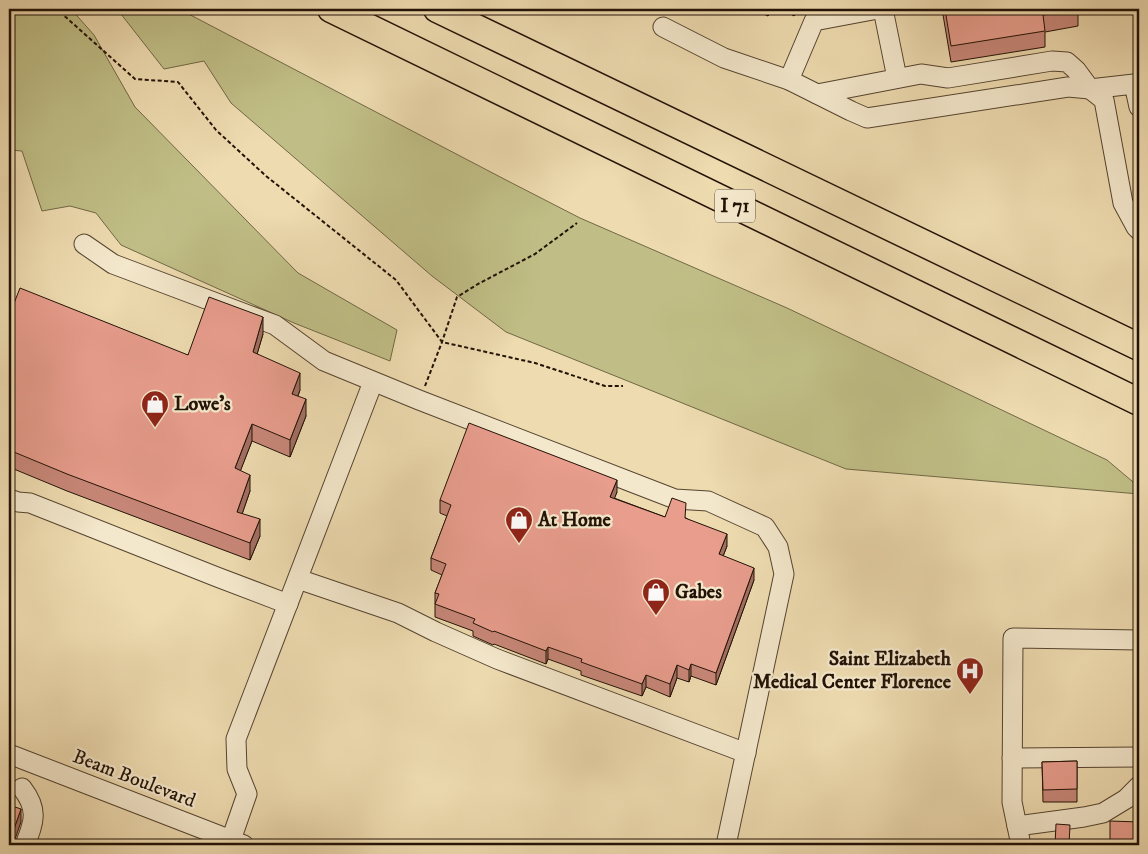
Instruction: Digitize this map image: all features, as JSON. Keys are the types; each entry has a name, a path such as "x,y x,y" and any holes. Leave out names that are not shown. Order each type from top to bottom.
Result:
{"highway":[{"name":"I 71","path":"331,9 1139,402"},
{"name":"I 71","path":"437,9 1139,347"}],"street":[{"path":"789,80 814,21 878,9"},
{"path":"883,9 897,78"},
{"path":"663,27 724,58 789,80 851,112 868,118 1068,88 1090,89 1136,83 1139,106"},
{"path":"817,94 921,74 948,78 1052,61 1067,62 1076,70 1090,89 1104,100 1124,203 1139,230"},
{"path":"948,78 953,105"},
{"path":"84,244 113,264 275,325 324,361 373,382 675,499 708,502 765,527 778,547 784,574 726,845"},
{"path":"238,843 247,794 237,769 236,739 373,382"},
{"path":"9,499 30,503 288,604"},
{"path":"298,579 398,613 497,659 746,752"},
{"path":"1021,845 1012,802 1013,638 1139,640"},
{"name":"Beam Boulevard","path":"9,754 238,843"},
{"path":"1012,758 1139,757"},
{"path":"24,845 33,824 34,816 30,799 15,789 30,762"},
{"path":"1018,826 1103,813 1126,799 1139,786"}],"path":[{"path":"54,9 60,12 135,79 178,82 216,130 251,163 396,280 442,342 535,363 605,386 623,386"},
{"path":"419,400 442,342 457,297 535,254 577,223"}],"shaded area":[{"path":"9,9 71,9 94,35 135,107 298,273 397,330 390,361 294,323 121,245 96,213 70,206 42,211 22,151 9,150"},
{"path":"117,9 179,9 580,218 787,308 1107,460 1139,487 1139,494 846,469 506,332 432,276 231,103 204,61 164,69"}],"building":[{"path":"945,9 1078,10 1043,15 1045,31 951,46"},
{"name":"Lowe's","path":"20,288 188,355 209,297 263,317 253,352 300,373 292,394 306,399 290,440 252,424 235,468 250,475 237,512 260,519 250,543 67,474 9,450 9,316"},
{"path":"469,423 617,480 610,497 665,517 672,498 686,503 685,518 727,534 719,554 754,568 716,673 691,664 689,670 677,665 670,684 646,675 642,684 581,662 582,659 548,647 546,651 493,632 473,623 475,619 435,604 439,594 435,593 446,564 431,558 451,505 440,500"},
{"path":"1077,761 1077,789 1043,790 1042,762"},
{"path":"9,805 21,809 9,843"},
{"path":"1110,821 1139,822 1139,845 1110,845"},
{"path":"1056,824 1070,825 1069,845 1055,845"}],"place":[{"name":"Lowe's","path":"155,428"},
{"name":"At Home","path":"519,544"},
{"name":"Gabes","path":"656,616"},
{"name":"Saint Elizabeth Medical Center Florence","path":"970,695"}]}
